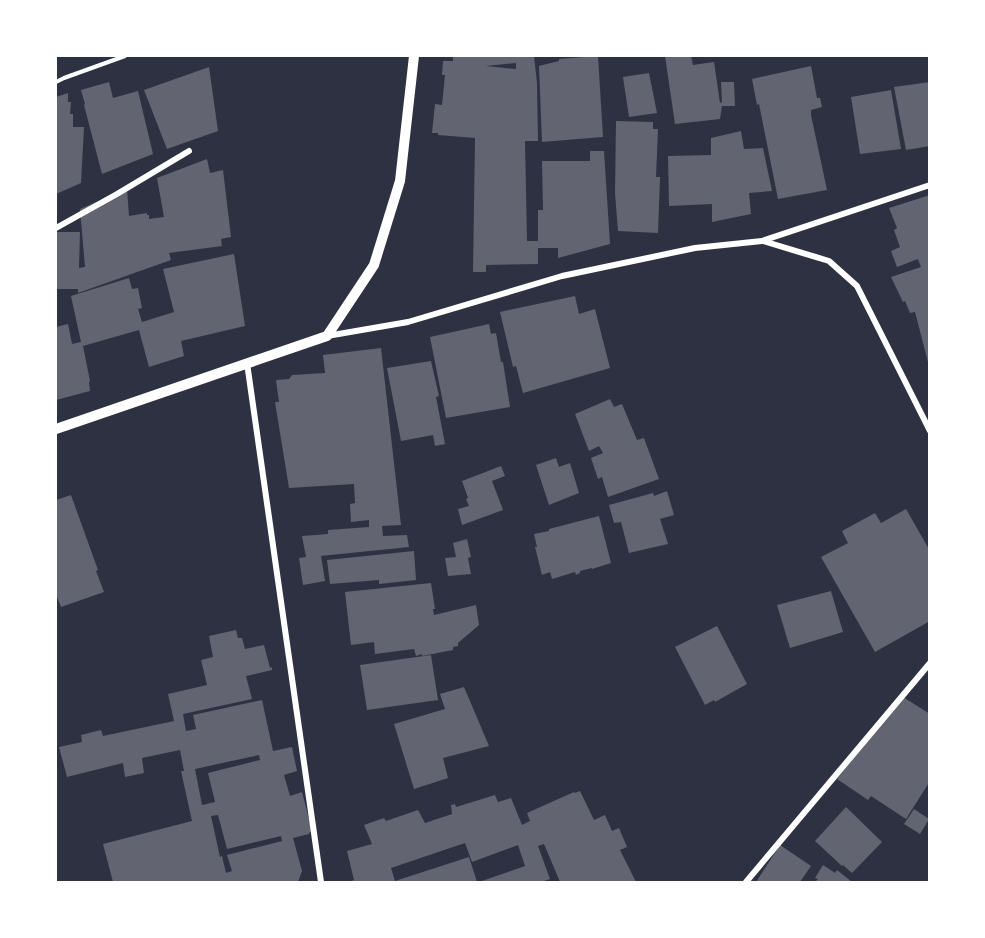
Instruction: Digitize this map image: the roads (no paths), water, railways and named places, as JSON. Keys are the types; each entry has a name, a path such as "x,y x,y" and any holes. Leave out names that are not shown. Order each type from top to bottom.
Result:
{"street":[{"path":"327,336 374,265 400,181 414,56"},
{"path":"56,228 189,151"},
{"path":"56,429 327,336 408,322 562,276 695,248 762,241 930,184"},
{"path":"762,241 829,261 857,286 930,431"},
{"path":"247,363 321,882"},
{"path":"746,882 930,663"}]}
